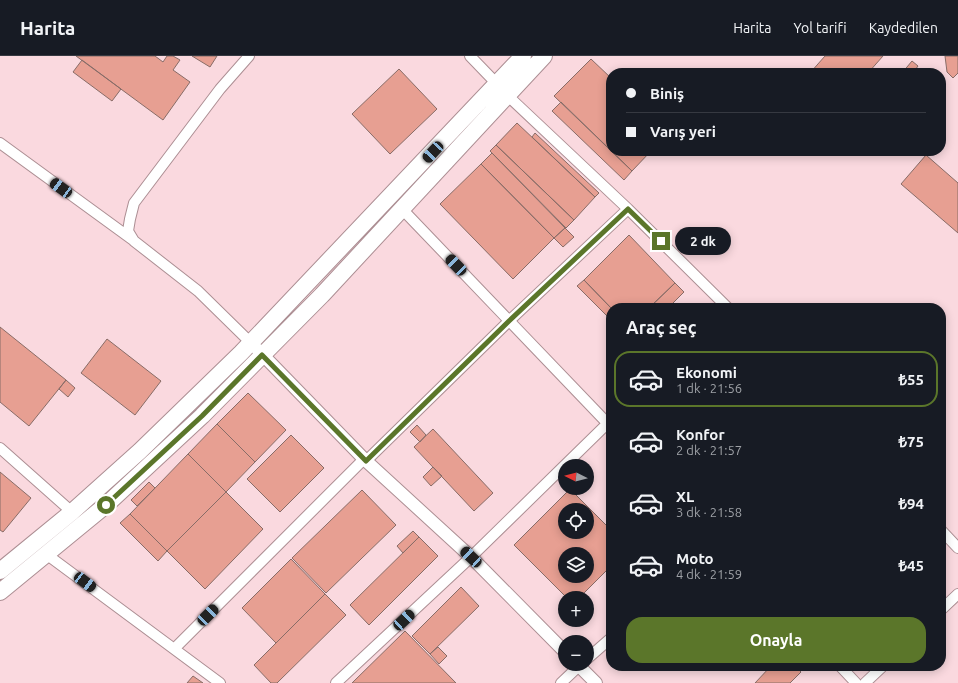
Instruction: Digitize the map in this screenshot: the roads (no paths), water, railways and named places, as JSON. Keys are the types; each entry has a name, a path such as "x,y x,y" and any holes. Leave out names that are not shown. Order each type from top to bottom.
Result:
{"main road":[{"path":"0,592 106,505 202,416 322,294 402,209 502,90 523,56"},
{"path":"0,571 72,512 140,451 251,343 502,90 544,56"}],"street":[{"path":"134,241 128,231 134,203 220,89 249,56"},
{"path":"470,56 502,90 628,209 722,303"},
{"path":"0,143 134,241 198,291 365,460 471,557 558,645"},
{"path":"402,209 509,321 606,419"},
{"path":"174,649 365,460 628,209"},
{"path":"336,683 471,557 606,427"},
{"path":"0,448 72,512"},
{"path":"946,538 958,548"},
{"path":"46,554 220,683"},
{"path":"946,605 958,594"},
{"path":"594,652 606,642"},
{"path":"561,683 573,671"},
{"path":"587,671 596,683"},
{"path":"845,671 856,683"},
{"path":"865,683 878,671"}]}
